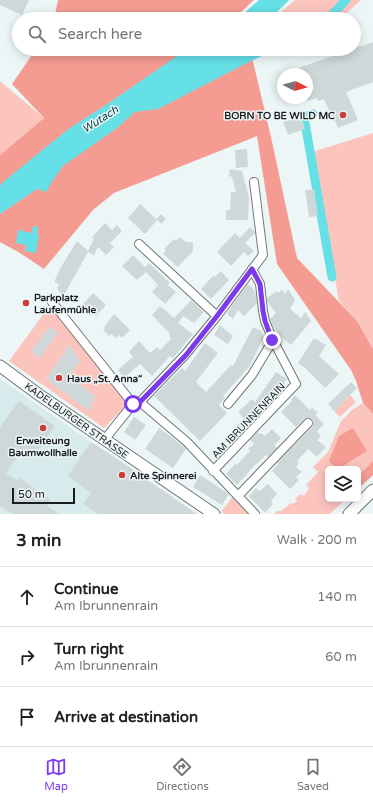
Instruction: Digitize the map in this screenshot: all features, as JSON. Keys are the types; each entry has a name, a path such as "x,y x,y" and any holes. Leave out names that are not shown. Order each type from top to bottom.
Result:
{"main road":[{"name":"KADELBURGER STRASSE","path":"0,366 38,394 214,514"},
{"path":"349,514 373,490"}],"street":[{"path":"106,440 109,434 136,403 186,355 263,254 254,182"},
{"path":"139,244 217,316"},
{"name":"AM IBRUNNENRAIN","path":"214,471 296,384 272,340 265,321 260,284 252,269"},
{"path":"52,302 136,403 187,442 255,514"},
{"path":"228,404 252,375 272,340"},
{"path":"238,496 308,423"}],"shaded area":[{"path":"58,0 254,0 241,12 55,12"},
{"path":"295,0 361,0 348,12 281,12"},
{"path":"31,56 252,56 297,258 357,321 373,349 373,414 363,403 351,370 277,264 257,136 114,193 93,210 44,269 0,242 0,155 44,118 12,84"},
{"path":"0,81 44,118 0,155"},
{"path":"373,133 373,349 357,321 339,301 312,152"},
{"path":"51,304 128,404 104,428 9,361"},
{"path":"0,379 91,442 197,514 0,514"},
{"path":"350,395 356,402 340,417 334,411"},
{"path":"363,403 373,414 373,461 361,473 361,466 325,466 325,502 343,502 330,514 274,514 277,511 281,511 291,503 293,504 297,501 295,499 300,494 304,496 309,488 306,485 318,472 313,467 328,452 341,421 352,410"},
{"path":"353,428 367,451 343,466 334,466 329,461 339,436"},
{"path":"373,461 373,475 361,486 361,473"},
{"path":"233,496 249,514 225,514 221,512"}],"water":[{"path":"259,0 289,0 277,12 245,12"},
{"name":"Wutach","path":"177,56 262,56 158,109 135,112 117,128 63,166 46,192 37,189 0,214 0,186 2,183 70,128"},
{"path":"33,226 38,227 37,234 39,235 36,253 25,251 26,245 16,243 18,230 32,233"}],"building":[{"path":"0,0 29,0 23,12 15,12 0,5"},
{"path":"373,42 373,82 346,92 358,120 338,128 324,99 318,101 317,98 313,99 313,68 298,68 333,56 361,56 361,46"},
{"path":"301,116 305,129 288,135 283,122"},
{"path":"247,149 248,167 236,168 235,150"},
{"path":"230,169 242,171 249,197 248,220 226,220 226,210 230,210 231,192 236,192 232,177 229,176"},
{"path":"314,189 318,216 309,217 305,190"},
{"path":"140,204 156,219 161,214 166,219 161,224 157,220 145,234 128,218"},
{"path":"105,223 112,230 117,225 122,231 110,243 114,247 106,255 98,247 94,255 88,252 63,297 57,288 59,284 54,282 61,267 77,241 88,251 94,239 92,237"},
{"path":"250,227 255,233 245,243 254,251 248,256 244,252 231,266 217,252 235,233 240,238"},
{"path":"180,237 186,242 193,242 193,251 178,267 163,254 166,251 164,249 174,239 176,241"},
{"path":"133,255 145,267 149,263 170,283 168,285 176,292 165,304 152,292 158,285 146,272 137,280 122,266"},
{"path":"221,271 229,280 211,299 201,289 214,275 215,277"},
{"path":"248,284 254,289 257,303 244,316 238,310 233,319 227,314"},
{"path":"288,289 295,300 290,309 301,318 305,312 311,321 291,345 279,335 272,324 270,319 276,313 267,301 267,298 277,291 278,293 282,290 285,294"},
{"path":"93,293 106,305 96,316 93,313 91,316 81,306"},
{"path":"191,300 204,312 194,323 183,316 178,323 193,334 182,348 173,358 170,356 152,376 140,364 124,378 118,370 133,357 129,352 139,341 150,353 157,347 160,350 171,339 169,336 170,334 152,315 160,306 174,318"},
{"path":"114,314 130,330 122,338 119,335 116,338 111,334 109,336 103,330"},
{"path":"220,325 233,336 228,344 214,335"},
{"path":"49,327 58,333 39,358 31,351"},
{"path":"253,327 261,331 264,337 249,367 223,396 225,398 219,405 227,413 200,441 154,396 182,368 185,371 205,343 218,353 196,382 206,392 231,365 233,366"},
{"path":"314,338 326,345 319,356 339,374 325,388 298,363"},
{"name":"Haus „St. Anna“","path":"69,345 80,361 69,376 95,396 89,411 46,379"},
{"path":"276,372 287,379 272,402 248,423 250,424 243,432 241,430 239,432 235,428 244,418 238,412 252,399 255,402"},
{"path":"351,382 357,388 334,411 328,404"},
{"path":"295,395 310,410 312,407 318,413 315,415 324,424 317,431 321,436 317,440 326,447 317,457 308,449 297,461 299,463 296,467 302,472 296,477 299,480 290,489 272,471 278,464 277,463 312,427 313,424 311,419 307,418 296,427 281,412 292,401 291,400"},
{"path":"19,401 55,426 33,458 22,450 6,473 18,481 20,478 51,500 47,506 59,514 12,514 0,506 0,427"},
{"path":"134,417 146,425 135,440 124,432"},
{"path":"159,428 186,449 173,468 145,449"},
{"path":"272,429 281,438 274,445 277,448 268,457 266,455 257,463 237,485 226,474 250,451 248,449 254,444 250,440 258,432 265,436"},
{"name":"Alte Spinnerei","path":"91,442 197,514 98,514 83,503 91,493 68,476"},
{"path":"200,475 229,494 222,505 193,487"},
{"path":"268,484 277,494 271,501 273,504 265,513 249,496 256,488 259,491"}],"waterway":[{"path":"335,12 346,0"},
{"path":"313,114 304,117 332,277"}],"place":[{"name":"BORN TO BE WILD MC","path":"343,115"},
{"name":"Parkplatz Laufenmühle","path":"26,303"},
{"name":"Haus „St. Anna“","path":"59,378"},
{"name":"Erweiteung Baumwollhalle","path":"43,428"},
{"name":"Alte Spinnerei","path":"122,475"}],"route":[{"path":"133,404 140,402 186,355 252,269 260,284 265,321 272,340"}]}
